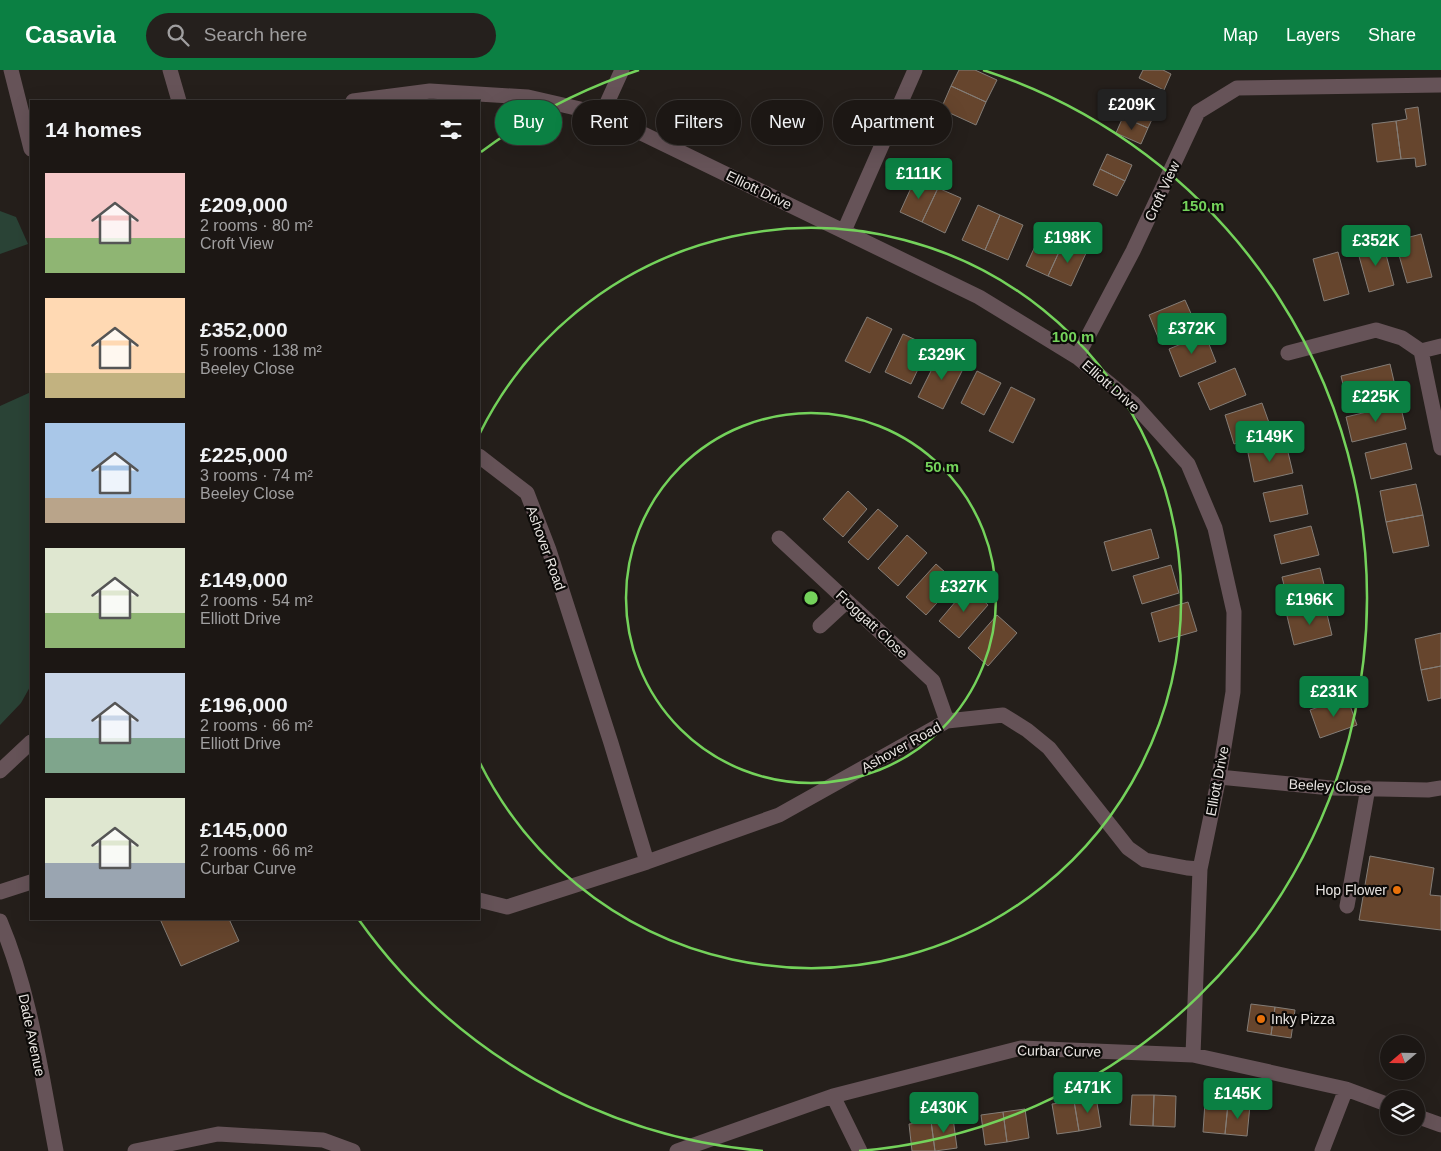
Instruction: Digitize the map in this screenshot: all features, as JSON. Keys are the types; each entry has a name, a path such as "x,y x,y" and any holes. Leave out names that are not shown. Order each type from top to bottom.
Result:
{"street":[{"path":"11,70 30,145"},
{"path":"170,70 179,100"},
{"path":"608,100 622,70"},
{"path":"844,231 914,70"},
{"name":"Croft View","path":"1077,357 1133,251 1198,112 1237,88 1441,85"},
{"name":"Elliott Drive","path":"360,100 430,90 528,97 572,107"},
{"name":"Elliott Drive","path":"646,135 979,297 1077,357 1134,403 1188,464 1215,528 1234,612 1232,692 1219,776 1200,869 1194,1055"},
{"path":"1288,353 1376,330 1402,338 1421,351 1441,448"},
{"path":"1421,351 1441,346"},
{"name":"Ashover Road","path":"480,457 526,493 548,550 611,743 647,862"},
{"name":"Froggatt Close","path":"779,538 933,681 947,721"},
{"path":"820,626 847,601"},
{"name":"Ashover Road","path":"480,900 507,907 647,862 779,815 947,721 1003,714 1049,748 1128,848 1145,860 1200,869"},
{"path":"0,771 30,743"},
{"name":"Beeley Close","path":"1219,776 1331,788 1428,790 1441,788"},
{"path":"1346,906 1368,788"},
{"path":"0,892 30,882"},
{"name":"Dade Avenue","path":"0,921 10,946 29,1010 56,1151"},
{"name":"Curbar Curve","path":"677,1151 833,1096 1021,1048 1194,1055 1346,1089 1380,1102"},
{"path":"1322,1151 1346,1089"},
{"path":"833,1096 860,1151"},
{"path":"1425,1119 1441,1125"},
{"path":"135,1151 218,1134 323,1140 353,1151"}],"green space":[{"path":"0,211 16,217 28,244 0,254"},
{"path":"30,392 30,687 21,703 0,725 0,406"}],"building":[{"path":"959,70 975,70 997,80 986,102 951,86"},
{"path":"1143,70 1163,70 1171,74 1164,90 1139,78"},
{"path":"951,86 986,102 976,125 952,114 952,100 945,100"},
{"path":"1130,102 1155,113 1148,128 1123,117"},
{"path":"1418,107 1426,165 1416,167 1415,158 1401,159 1396,121 1407,119 1405,109"},
{"path":"1123,117 1148,128 1141,144 1116,133"},
{"path":"1396,121 1401,159 1377,162 1372,124"},
{"path":"1107,154 1132,165 1125,181 1100,169"},
{"path":"1100,169 1125,181 1117,196 1093,185"},
{"path":"916,177 938,188 922,222 900,212"},
{"path":"938,188 961,198 945,233 922,222"},
{"path":"978,205 1000,215 985,250 962,240"},
{"path":"1000,215 1023,225 1008,260 985,250"},
{"path":"1042,231 1064,241 1048,276 1026,266"},
{"path":"1421,234 1432,277 1407,283 1395,241"},
{"path":"1064,241 1087,251 1071,286 1048,276"},
{"path":"1383,243 1394,285 1369,292 1357,249"},
{"path":"1338,252 1349,294 1324,301 1313,259"},
{"path":"1185,300 1197,327 1160,342 1149,315"},
{"path":"867,317 892,329 870,373 845,361"},
{"path":"903,334 929,346 911,384 885,372"},
{"path":"1205,334 1216,362 1180,377 1169,349"},
{"path":"940,353 965,365 943,409 918,397"},
{"path":"1390,364 1396,390 1347,401 1341,376"},
{"path":"1235,368 1246,395 1210,410 1198,383"},
{"path":"977,371 1001,383 984,415 961,403"},
{"path":"1011,387 1035,399 1013,443 989,431"},
{"path":"1262,403 1272,431 1234,444 1225,415"},
{"path":"1400,404 1406,429 1352,442 1346,417"},
{"path":"1406,443 1412,469 1371,479 1365,453"},
{"path":"1286,444 1293,473 1254,482 1248,453"},
{"path":"1416,484 1423,515 1386,522 1380,491"},
{"path":"1302,485 1308,514 1270,522 1263,493"},
{"path":"848,491 867,509 843,537 823,519"},
{"path":"878,509 898,526 868,560 848,542"},
{"path":"1423,515 1429,546 1393,553 1386,522"},
{"path":"1311,526 1319,555 1281,564 1274,535"},
{"path":"1151,529 1159,558 1112,571 1104,542"},
{"path":"907,535 927,553 898,586 878,568"},
{"path":"936,564 956,582 926,615 906,597"},
{"path":"1171,565 1179,593 1142,604 1133,576"},
{"path":"1320,568 1327,597 1289,606 1282,577"},
{"path":"968,587 988,605 959,638 939,621"},
{"path":"1188,602 1197,631 1159,642 1151,613"},
{"path":"1325,606 1332,635 1294,645 1287,616"},
{"path":"997,615 1017,633 988,666 968,648"},
{"path":"1441,633 1441,666 1421,670 1415,639"},
{"path":"1441,666 1441,698 1428,701 1421,670"},
{"path":"1347,697 1357,725 1320,738 1310,710"},
{"name":"Hop Flower","path":"1370,856 1434,868 1430,895 1441,896 1441,930 1359,920"},
{"path":"160,920 229,920 239,941 181,966"},
{"name":"Inky Pizza","path":"1251,1004 1275,1007 1271,1035 1247,1031"},
{"path":"1275,1007 1295,1010 1291,1038 1271,1035"},
{"path":"1132,1095 1154,1095 1153,1126 1130,1125"},
{"path":"1154,1095 1176,1096 1175,1127 1153,1126"},
{"path":"1096,1097 1101,1127 1079,1131 1074,1101"},
{"path":"1074,1101 1079,1131 1057,1134 1052,1104"},
{"path":"1205,1102 1228,1104 1225,1134 1203,1132"},
{"path":"1228,1104 1250,1105 1247,1136 1225,1134"},
{"path":"1025,1109 1029,1138 1007,1142 1003,1112"},
{"path":"1003,1112 1007,1142 985,1145 981,1115"},
{"path":"953,1118 957,1148 935,1151 931,1121"},
{"path":"931,1121 935,1151 912,1151 909,1124"}],"place":[{"name":"Hop Flower","path":"1397,890"},
{"name":"Inky Pizza","path":"1261,1019"}]}
